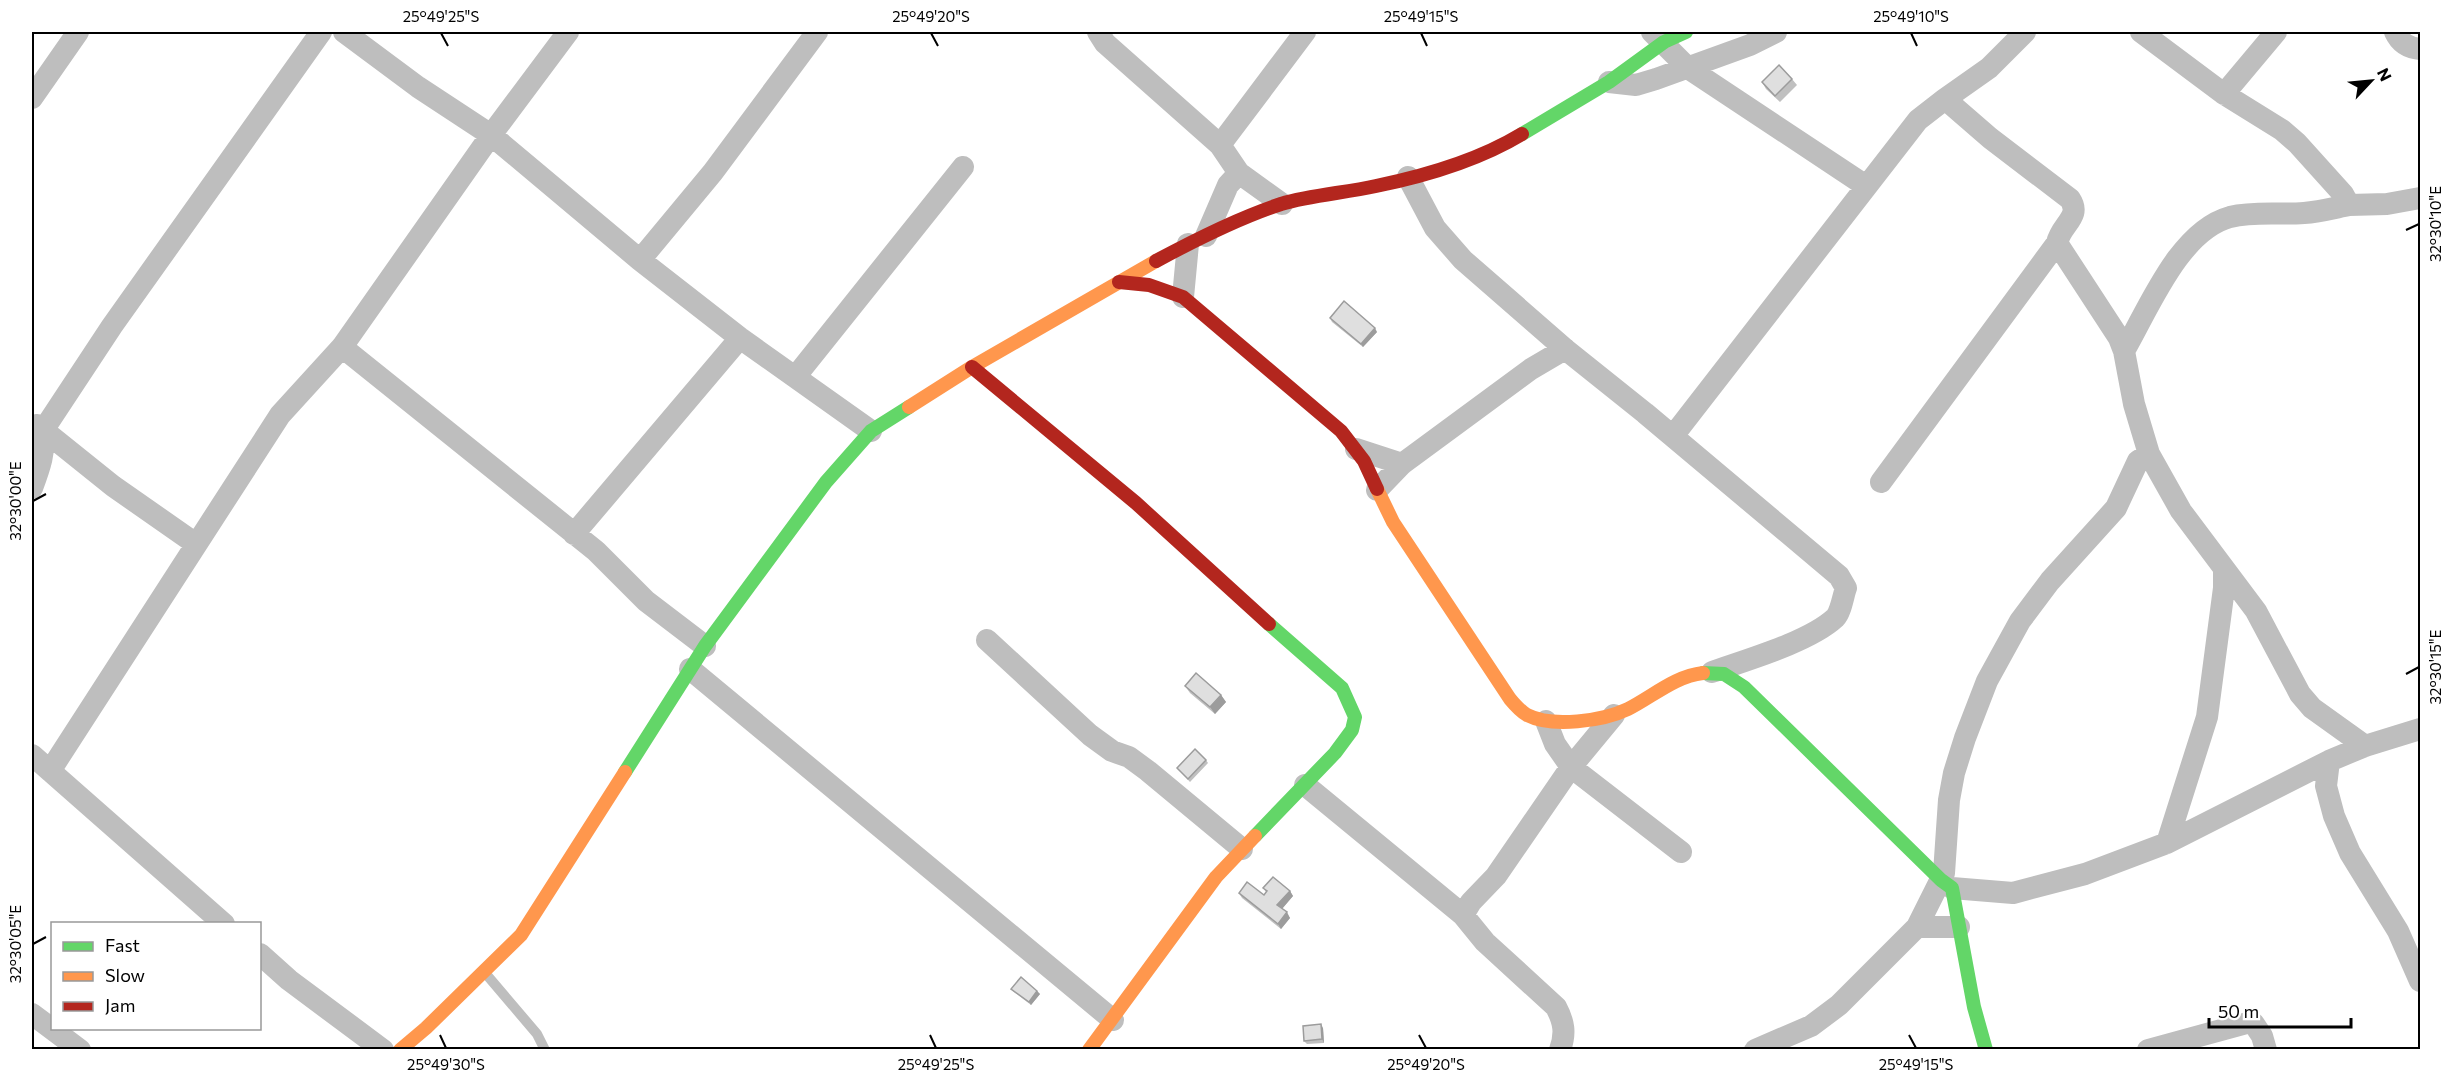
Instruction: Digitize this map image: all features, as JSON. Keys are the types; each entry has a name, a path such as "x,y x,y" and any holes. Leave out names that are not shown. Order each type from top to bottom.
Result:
{"street":[{"path":"32,98 78,32"},
{"path":"38,425 118,317 321,32"},
{"path":"344,32 418,87 491,135 640,260 740,338 871,431"},
{"path":"50,771 280,415 342,347 491,135 568,32"},
{"path":"640,260 713,172 817,32"},
{"path":"1098,32 1105,43 1220,145 1239,173 1282,204"},
{"path":"1220,145 1305,32"},
{"path":"400,1050 521,935 705,645 826,482 871,431 972,368 1119,282 1197,240 1282,204 1377,186 1446,167 1509,142 1609,82 1658,37 1686,32"},
{"path":"1609,82 1636,85 1750,45 1776,32"},
{"path":"1673,436 1918,120 1989,68 2025,32"},
{"path":"2141,32 2224,94 2290,137 2343,194 2349,205"},
{"path":"2224,94 2276,32"},
{"path":"2395,32 2411,48 2421,49"},
{"path":"1658,37 1688,68 1866,186"},
{"path":"1881,482 2057,243 2059,235 2075,212 2075,206 2070,199 1990,138 1944,99"},
{"path":"796,376 963,167"},
{"path":"1183,297 1197,240 1228,185 1239,173"},
{"path":"1119,282 1149,285 1183,297 1341,431 1356,449 1393,522 1510,699 1528,716 1546,721 1572,721 1614,715 1675,682 1776,650 1837,617 1846,588 1839,576 1673,436 1565,349 1463,261 1435,228 1408,177"},
{"path":"2124,351 2170,267 2198,235 2229,218 2263,212 2304,213 2349,205 2387,204 2421,198"},
{"path":"2057,243 2119,338 2124,351 2134,404 2150,454 2181,511 2256,611 2300,694 2312,708 2365,746"},
{"path":"574,534 740,338"},
{"path":"342,347 596,551 646,601 705,645"},
{"path":"1377,490 1402,464 1531,369 1565,349"},
{"path":"972,368 1136,503 1228,589 1342,688 1355,717 1352,730 1335,753 1216,877 1089,1050"},
{"path":"32,488 42,463 45,447 38,425"},
{"path":"38,425 62,447 113,486 196,544"},
{"path":"1356,449 1402,464"},
{"path":"1986,1050 1974,1007 1959,927 1947,884 1949,800 1954,773 1987,681 2020,621 2050,581 2116,508 2134,467 2143,457 2150,454"},
{"path":"2167,843 2207,717 2224,588 2224,569"},
{"path":"987,640 1090,735 1112,751 1129,757 1148,771 1242,849"},
{"path":"690,669 1113,1020"},
{"path":"1712,672 1724,674 1737,681 1754,696 1947,884 2013,893 2085,874 2167,843 2329,760 2421,729"},
{"path":"1463,915 1496,876 1571,767 1614,715"},
{"path":"1546,721 1555,744 1571,767 1681,852"},
{"path":"32,755 222,922"},
{"path":"2329,760 2326,786 2334,816 2350,852 2398,931 2421,981"},
{"path":"1305,784 1463,915 1485,942 1556,1006 1563,1020 1564,1037 1560,1050"},
{"path":"1755,1050 1811,1026 1839,1005 1917,927 1947,884"},
{"path":"1917,927 1959,927"},
{"path":"261,955 289,980 383,1050"},
{"path":"32,1014 51,1028"},
{"path":"2148,1050 2247,1023 2254,1024 2262,1036 2266,1050"},
{"path":"53,1030 80,1050"}],"lane":[{"path":"484,972 537,1034 545,1050"}],"building":[{"path":"1779,65 1792,79 1775,96 1762,82"},
{"path":"1344,301 1375,328 1361,344 1330,318"},
{"path":"1196,673 1221,695 1210,707 1185,686"},
{"path":"1195,749 1206,760 1188,779 1177,768"},
{"path":"1273,877 1290,891 1277,905 1287,912 1278,924 1239,893 1247,882 1264,895 1267,891 1263,888"},
{"path":"1021,977 1037,991 1029,1002 1011,989"},
{"path":"1321,1024 1322,1039 1304,1041 1303,1026"}],"traffic: fast":[{"path":"1522,134 1609,82 1664,42 1686,32"},
{"path":"625,772 705,646 826,482 871,431 909,407"},
{"path":"1255,836 1335,753 1352,730 1355,717 1342,688 1269,624"},
{"path":"1703,673 1724,674 1744,687 1941,880 1952,888 1974,1007 1986,1050"}],"traffic: slow":[{"path":"909,407 972,367 1156,261"},
{"path":"1377,489 1393,522 1510,699 1527,715 1537,719 1563,722 1605,717 1628,709 1683,678 1703,673"},
{"path":"400,1050 426,1028 521,935 625,772"},
{"path":"1089,1050 1216,877 1255,836"}],"traffic: jam":[{"path":"1156,261 1217,230 1281,204 1376,186 1432,172 1488,152 1522,134"},
{"path":"1119,282 1149,285 1183,297 1341,431 1364,461 1377,489"},
{"path":"972,367 1136,503 1269,624"}]}
